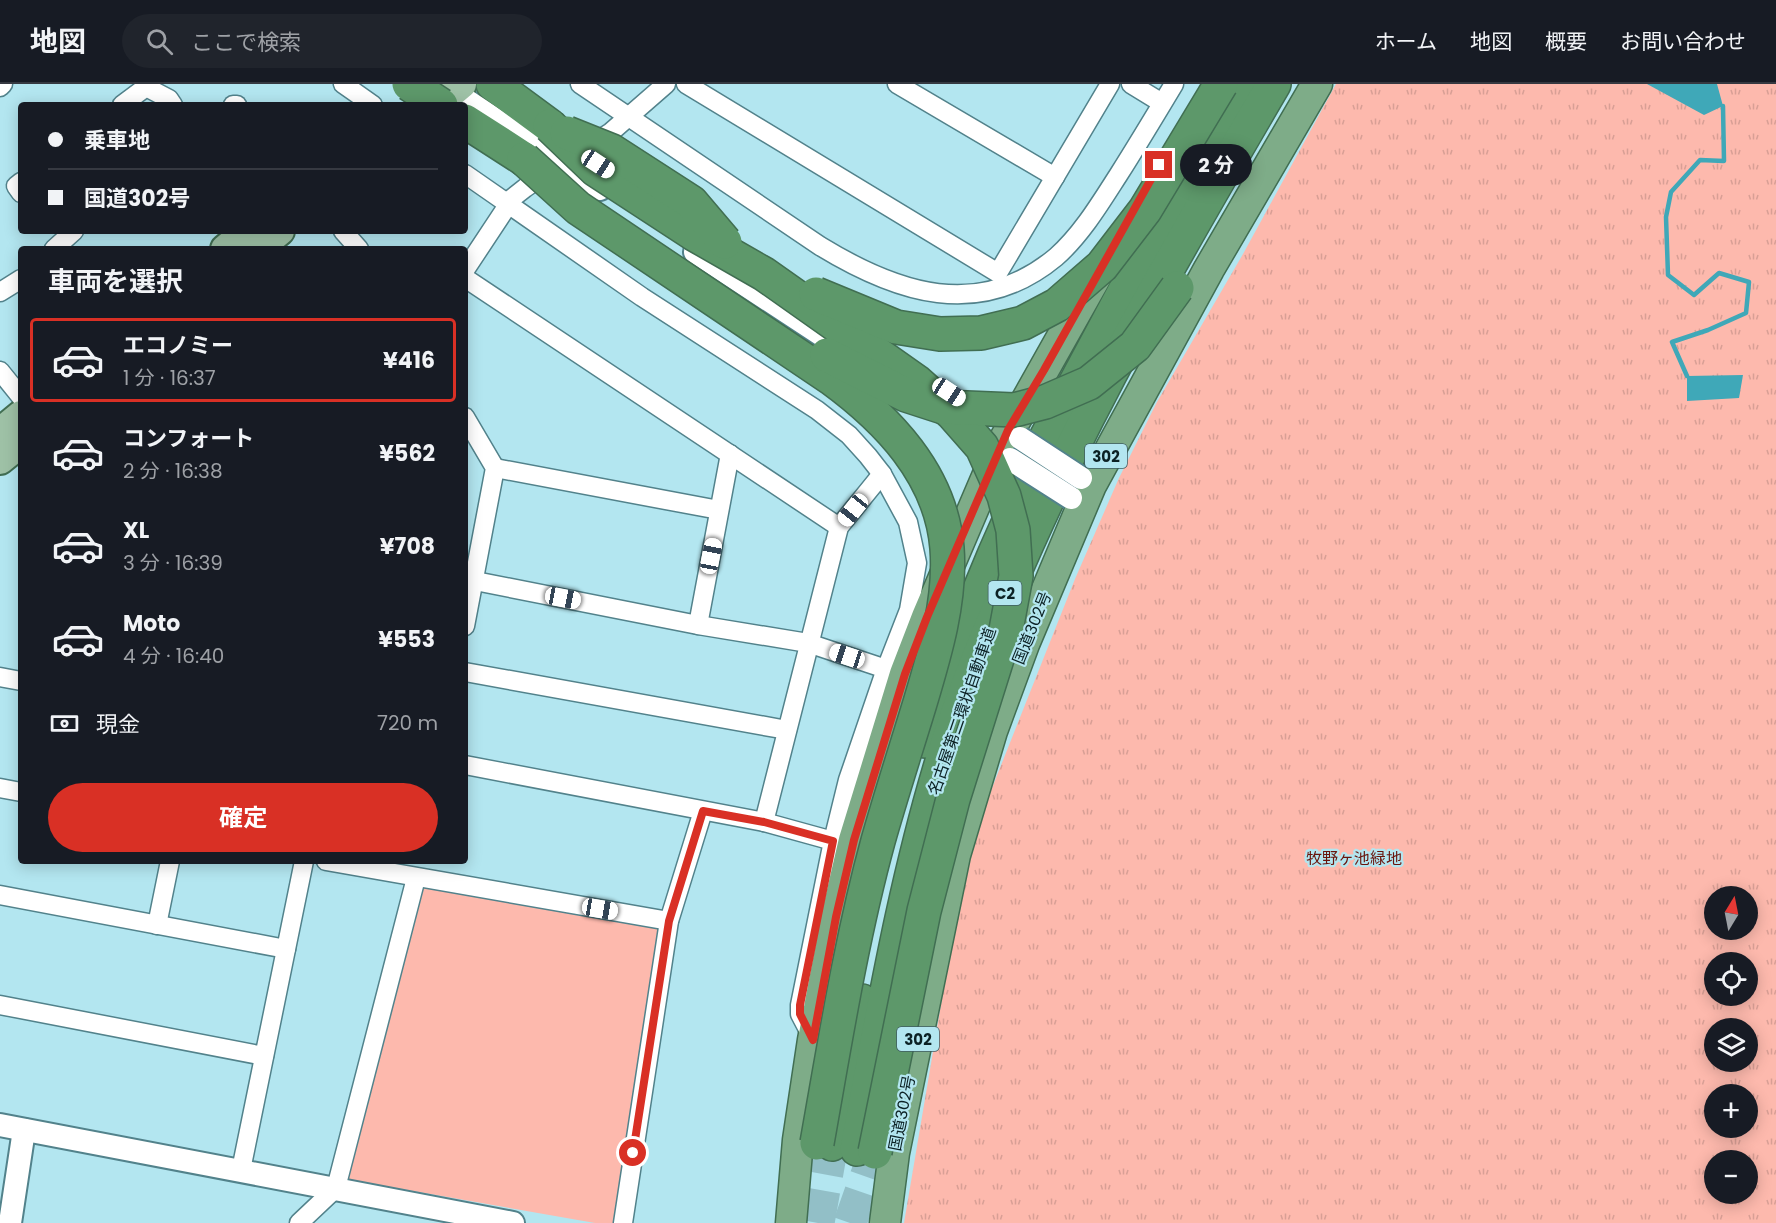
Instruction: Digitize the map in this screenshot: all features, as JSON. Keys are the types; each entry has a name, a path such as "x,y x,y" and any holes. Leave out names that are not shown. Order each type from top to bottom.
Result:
{"highway":[{"path":"409,84 450,95"},
{"path":"493,84 550,126 596,170 694,234 752,267 917,382 953,414 982,447 1004,496 1013,530 1016,576 1006,630 953,799 924,911 845,1147"},
{"path":"791,1223 798,1140 813,1040 836,917 854,840 905,674 927,617 1044,370 1124,225 1207,84"},
{"path":"752,267 896,327 940,334 981,333 1023,323 1058,305 1102,266 1145,210 1221,84"},
{"name":"名古屋第二環状自動車道","path":"845,1147 877,931 927,735 955,649 1046,438 1143,257 1246,84"},
{"name":"名古屋第二環状自動車道","path":"845,1147 921,832 949,740 981,651 1030,535 1116,360 1166,268 1274,84"},
{"path":"524,159 723,290 842,363 906,395 943,407 1014,410 1045,402 1089,383 1135,346 1177,288 1299,84"},
{"name":"国道302号","path":"885,1223 894,1153 955,855 992,731 1081,492 1317,84"},
{"path":"468,111 578,208 858,398 885,423 917,462 938,506 947,546 947,586 935,652 877,843 847,977 845,1147"}],"main road":[{"path":"418,102 450,95"},
{"path":"229,246 243,234"},
{"path":"262,246 276,234"},
{"path":"0,432 18,417"},
{"path":"0,460 18,445"}],"street":[{"path":"343,84 369,102"},
{"path":"580,84 853,266 891,282 958,296 1000,281 1024,277 1056,256 1100,205 1174,84"},
{"path":"468,265 507,204 525,188 611,132 666,84"},
{"path":"686,84 1000,281"},
{"path":"897,84 1055,177"},
{"path":"1000,281 1055,177 1110,84"},
{"path":"1131,84 1162,103"},
{"path":"126,102 146,87 171,102"},
{"path":"450,95 463,102"},
{"path":"468,104 571,158 1081,492"},
{"path":"468,176 642,297 817,410 849,435 882,474 908,522 917,563 909,610 848,780 833,841 800,1005 800,1014 813,1040"},
{"path":"346,234 356,246"},
{"path":"468,280 839,527"},
{"path":"0,292 18,281"},
{"path":"0,371 18,393"},
{"path":"468,422 495,468 469,580 698,625 808,643 886,669"},
{"path":"698,625 730,454"},
{"path":"495,468 719,510"},
{"path":"764,822 839,527 882,474"},
{"path":"468,673 787,730"},
{"path":"0,677 18,680"},
{"path":"468,766 764,822 833,841"},
{"path":"0,788 18,791"},
{"path":"622,1223 669,921 703,811"},
{"path":"157,925 169,864"},
{"path":"241,1170 303,864"},
{"path":"342,864 669,921"},
{"path":"299,1223 336,1188 416,878"},
{"path":"0,895 286,949"},
{"path":"0,1005 264,1056"},
{"path":"0,1125 513,1223"},
{"path":"10,1223 24,1130"}],"green space":[{"name":"牧野ヶ池緑地","path":"1336,84 1776,84 1776,1223 904,1223 967,851 1075,579 1119,478 1157,402 1243,254"},
{"path":"420,884 662,925 616,1223 595,1223 345,1179"}],"water":[{"path":"1647,84 1717,84 1723,106 1704,115"},
{"path":"1743,375 1739,398 1687,401 1687,376"}],"waterway":[{"path":"1687,376 1672,342 1708,330 1746,313 1749,282 1719,273 1694,295 1668,275 1666,217 1671,192 1700,160 1724,161 1723,106"}],"tunnel":[{"path":"818,1223 832,1144"},
{"path":"850,1223 875,1152"}],"route":[{"path":"633,1153 669,921 703,811 764,822 833,841 800,1005 800,1014 813,1040 836,917 854,840 905,674 927,617 1008,430 1159,165"}]}
